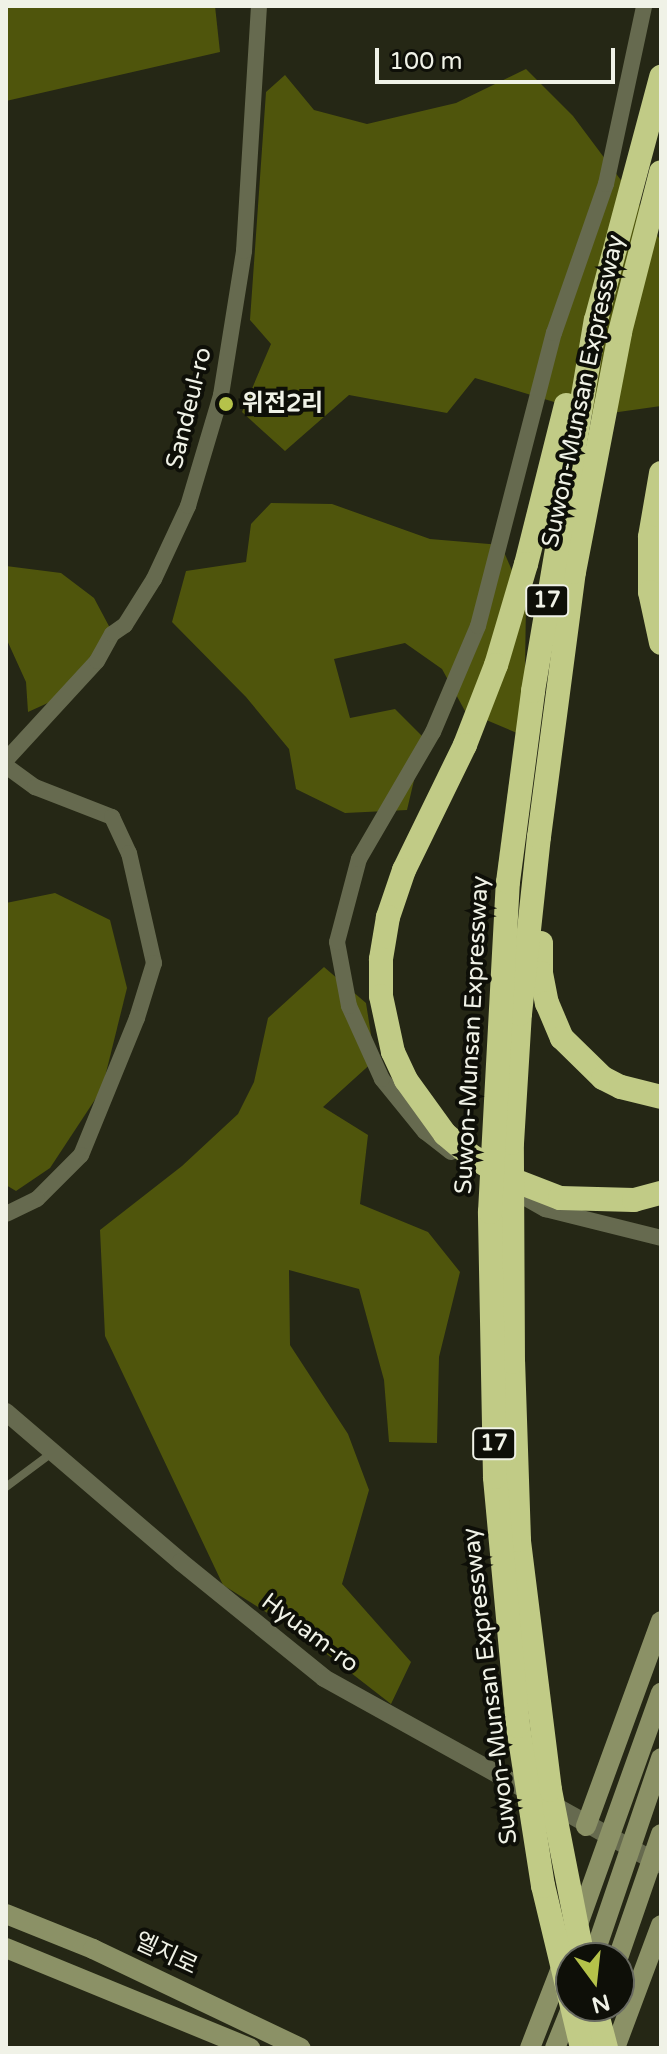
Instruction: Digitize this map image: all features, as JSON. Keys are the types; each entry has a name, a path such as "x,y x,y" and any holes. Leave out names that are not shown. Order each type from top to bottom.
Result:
{"highway":[{"name":"Suwon-Munsan Expressway","path":"580,1942 524,1673 495,1477 508,882 542,631 596,320 661,77"},
{"name":"Suwon-Munsan Expressway","path":"503,1139 566,632 595,454 620,332 661,172"},
{"path":"596,320 571,384 526,564 496,665 465,745 404,870 388,917 381,959 381,996 393,1052 406,1080 445,1134 470,1155 503,1176 560,1198 634,1200 661,1193"},
{"path":"661,473 650,537 650,592 661,643"},
{"path":"539,837 541,973 547,1003 562,1038 603,1078 621,1087 661,1097"},
{"name":"Suwon-Munsan Expressway","path":"524,1673 543,1886 581,2048"},
{"path":"600,2022 606,2048"}],"main road":[{"path":"586,1826 661,1621"},
{"path":"599,1942 620,1880 633,1808 661,1693"},
{"path":"530,2048 599,1870 661,1758"},
{"path":"623,1942 661,1834"},
{"name":"엘지로","path":"6,1914 93,1949 301,2048"},
{"path":"615,2048 661,1925"},
{"path":"6,1948 250,2048"},
{"path":"521,2048 551,1997"},
{"path":"555,2048 566,2022"},
{"path":"581,2048 590,2022"}],"street":[{"name":"Sandeul-ro","path":"6,760 97,661 112,634 125,625 154,579 188,506 221,395 244,251 259,6"},
{"path":"644,6 606,184 554,333 478,626 433,732 359,859 337,942 349,1006 382,1079 425,1132 466,1164 545,1209 661,1238"},
{"path":"6,766 35,787 112,817 129,853 154,963 137,1018 81,1155 37,1199 6,1214"},
{"name":"Hyuam-ro","path":"6,1412 181,1562 324,1678 661,1865"}],"lane":[{"path":"6,1487 53,1451"}],"green space":[{"path":"6,6 215,6 220,52 6,101"},
{"path":"526,69 573,116 644,211 661,242 661,406 597,415 475,378 447,413 349,395 285,451 242,412 271,344 250,320 266,92 285,75 314,110 367,124 456,103"},
{"path":"271,503 332,504 430,539 501,545 526,603 524,736 465,711 442,669 405,643 334,659 350,718 395,709 424,738 407,810 345,813 296,789 289,749 246,697 172,622 186,571 246,562 251,524"},
{"path":"6,566 61,573 94,598 110,628 89,670 50,702 28,712 26,682 6,638"},
{"path":"55,893 110,920 127,988 102,1089 50,1168 16,1191 6,1185 6,903"},
{"path":"324,967 366,1003 375,1060 323,1107 368,1135 360,1204 428,1232 460,1272 439,1357 437,1443 389,1442 384,1380 359,1289 289,1270 290,1345 348,1434 369,1490 342,1584 411,1662 391,1704 301,1634 223,1585 105,1336 100,1230 182,1166 238,1114 254,1082 268,1018"}],"place":[{"name":"위전2리","path":"226,404"}]}
